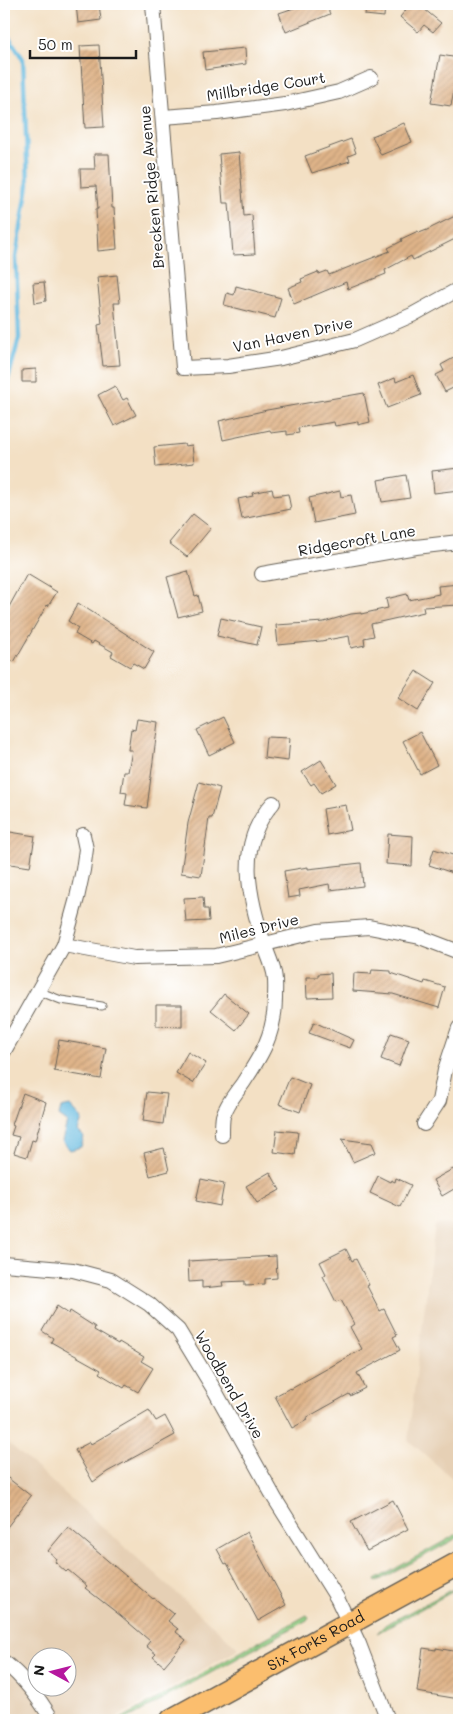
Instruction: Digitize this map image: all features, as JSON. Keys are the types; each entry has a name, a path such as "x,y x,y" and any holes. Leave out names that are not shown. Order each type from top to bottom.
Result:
{"main road":[{"name":"Six Forks Road","path":"172,1720 459,1562"}],"street":[{"name":"Brecken Ridge Avenue","path":"153,4 183,368"},
{"name":"Millbridge Court","path":"163,117 217,113 286,104 339,92 371,78"},
{"name":"Van Haven Drive","path":"183,368 228,366 281,358 355,340 412,315 459,289"},
{"name":"Ridgecroft Lane","path":"262,574 416,547 459,542"},
{"path":"222,1134 223,1116 228,1104 267,1046 271,1031 275,1003 275,974 264,944 251,895 248,871 254,832 262,815 273,803"},
{"path":"4,1051 64,946 83,870 86,848 83,835"},
{"name":"Miles Drive","path":"64,946 134,958 216,956 318,931 368,926 420,937 459,952"},
{"path":"424,1124 439,1101 444,1070 459,1028"},
{"name":"Woodbend Drive","path":"4,1264 73,1270 111,1280 149,1304 178,1330 216,1391 275,1499 350,1622 388,1720"},
{"path":"4,1662 36,1694 52,1720"}],"lane":[{"path":"38,991 61,1000 102,1006"}],"shaded area":[{"path":"459,1224 459,1484 408,1440 435,1225"},
{"path":"4,1439 239,1649 112,1720 4,1720"}],"green space":[{"path":"459,1533 459,1537 376,1582 375,1580"},
{"path":"459,1586 459,1588 377,1633 385,1625"},
{"path":"307,1615 309,1617 307,1620 125,1720 119,1720"}],"water":[{"path":"70,1106 82,1119 78,1131 84,1137 81,1147 70,1150 62,1141 67,1122 59,1116 61,1108"}],"building":[{"path":"76,4 99,4 101,20 78,23"},
{"path":"295,4 326,4 330,14 286,32 279,13 297,7"},
{"path":"366,4 385,4 384,17 365,15"},
{"path":"411,4 418,4 441,23 433,32 424,25 418,32 400,17"},
{"path":"99,45 104,127 85,128 80,46"},
{"path":"245,48 246,64 205,70 203,52"},
{"path":"440,55 459,58 459,72 457,72 451,106 431,103"},
{"path":"404,123 412,142 381,155 372,136"},
{"path":"351,139 356,153 348,156 350,161 312,173 305,156"},
{"path":"239,152 244,216 252,215 255,254 233,255 229,203 223,203 219,154"},
{"path":"94,154 109,154 112,208 114,208 117,249 98,251 96,186 81,187 80,169 95,169"},
{"path":"459,214 459,237 413,260 411,256 385,270 386,274 348,289 346,282 294,304 288,288 302,282 301,279 318,272 319,274 327,271 329,275 390,251 388,248 402,241 401,239 418,231 419,233 427,230"},
{"path":"117,275 120,303 114,303 120,365 103,366 98,325 102,324 97,277"},
{"path":"44,282 46,301 35,303 33,283"},
{"path":"236,286 281,298 275,318 224,305 227,293 234,295"},
{"path":"459,355 459,385 445,392 436,375 444,371 441,365"},
{"path":"36,369 36,382 22,382 22,370"},
{"path":"413,375 421,395 387,408 378,385 395,378 396,382"},
{"path":"115,386 123,400 127,398 136,415 114,426 98,395"},
{"path":"364,393 370,422 358,425 358,422 335,426 334,422 298,428 299,433 287,435 287,431 271,433 270,430 223,440 219,421 267,410"},
{"path":"184,444 185,446 192,445 194,463 156,467 154,447"},
{"path":"459,468 459,490 434,493 432,471"},
{"path":"406,475 410,498 382,502 378,480"},
{"path":"272,489 274,496 288,494 291,509 242,519 238,499 253,496 252,493"},
{"path":"340,491 341,497 351,495 355,515 314,523 309,498"},
{"path":"193,514 211,528 187,557 169,543"},
{"path":"188,571 195,596 198,595 202,611 178,617 167,577"},
{"path":"27,574 57,592 47,605 14,662 4,656 4,616"},
{"path":"459,584 459,605 423,607 424,612 371,624 374,636 364,638 365,645 351,648 349,636 278,645 276,625 324,622 351,614 361,614 388,608 386,599 407,594 409,600 439,594 438,586"},
{"path":"78,603 154,652 144,669 133,663 130,667 111,656 113,652 94,641 92,644 75,634 78,628 68,621"},
{"path":"221,618 261,627 257,645 217,636"},
{"path":"416,671 435,683 418,711 398,698"},
{"path":"223,717 235,742 209,755 197,730"},
{"path":"137,719 158,722 147,808 125,805 127,793 121,792 124,772 128,772 132,750 128,750 131,729 135,730"},
{"path":"420,732 437,765 420,774 403,741"},
{"path":"266,737 290,738 288,761 264,758"},
{"path":"321,760 336,784 321,793 314,783 311,785 302,772"},
{"path":"199,782 220,788 212,818 209,818 201,876 181,873 188,823"},
{"path":"346,805 351,830 327,835 323,809"},
{"path":"4,831 35,836 30,867 4,863"},
{"path":"388,834 413,836 412,866 386,864"},
{"path":"434,849 459,857 459,875 429,865"},
{"path":"361,863 363,886 330,890 329,884 299,890 300,896 288,898 284,871"},
{"path":"203,897 204,909 208,909 209,921 186,922 184,898"},
{"path":"372,970 391,971 391,973 424,984 425,981 445,987 439,1008 393,994 353,991 354,973 371,974"},
{"path":"331,973 332,997 307,998 306,977 318,977 318,974"},
{"path":"224,994 249,1014 236,1030 211,1010"},
{"path":"156,1005 182,1005 182,1027 156,1026"},
{"path":"314,1022 354,1040 350,1048 309,1033"},
{"path":"391,1033 409,1039 399,1066 381,1059"},
{"path":"59,1040 106,1048 101,1079 54,1071"},
{"path":"188,1052 206,1063 193,1083 176,1073"},
{"path":"290,1077 310,1085 300,1112 279,1104"},
{"path":"147,1092 167,1094 163,1124 143,1121"},
{"path":"23,1093 46,1102 35,1141 32,1140 27,1157 14,1153 19,1137 11,1135 14,1126 12,1125"},
{"path":"277,1130 298,1132 295,1155 274,1152"},
{"path":"342,1139 372,1143 376,1152 353,1162"},
{"path":"164,1148 169,1171 150,1176 144,1153"},
{"path":"453,1169 459,1180 459,1186 442,1196 433,1180"},
{"path":"270,1172 280,1190 257,1203 246,1186"},
{"path":"378,1176 390,1182 391,1180 395,1182 396,1178 411,1185 400,1207 370,1193"},
{"path":"201,1179 224,1184 220,1206 196,1201"},
{"path":"346,1249 352,1261 356,1259 380,1311 384,1309 397,1335 393,1337 400,1350 357,1373 365,1388 350,1396 349,1394 292,1428 275,1396 362,1349 350,1327 354,1324 341,1300 336,1302 323,1276 326,1274 320,1262"},
{"path":"276,1256 277,1278 265,1279 265,1284 245,1285 245,1281 222,1282 223,1286 202,1288 202,1281 189,1282 188,1261"},
{"path":"57,1306 69,1314 70,1311 95,1327 94,1330 144,1357 141,1361 153,1368 138,1392 126,1385 124,1388 99,1373 101,1370 51,1342 53,1338 42,1331"},
{"path":"149,1410 156,1421 165,1416 175,1435 107,1472 93,1482 75,1450 90,1442 91,1444"},
{"path":"4,1475 31,1496 4,1531"},
{"path":"393,1500 408,1529 367,1551 351,1522"},
{"path":"68,1527 153,1599 174,1614 168,1621 178,1629 176,1632 186,1640 164,1666 153,1657 156,1654 146,1646 150,1641 85,1588 87,1586 68,1570 66,1572 55,1562 57,1559 48,1551"},
{"path":"247,1532 286,1605 258,1621 227,1563 225,1564 217,1549"},
{"path":"423,1648 459,1652 459,1699 417,1692"}],"waterway":[{"path":"4,30 23,59 28,185 16,257 19,338 4,394"}]}
